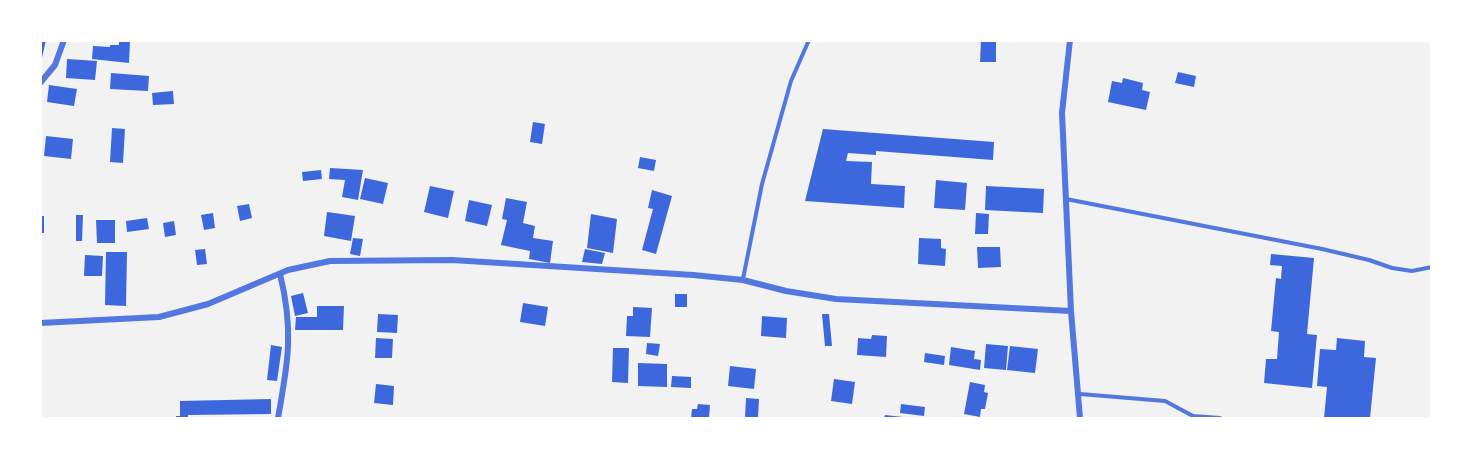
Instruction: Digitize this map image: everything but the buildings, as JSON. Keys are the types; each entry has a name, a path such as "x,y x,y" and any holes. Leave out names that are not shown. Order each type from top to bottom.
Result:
{"street":[{"path":"40,83 55,65 64,40"},
{"path":"1070,40 1062,113 1071,311 1080,394 1080,418"},
{"path":"40,323 136,321 159,317 208,304 280,274 330,261 453,260 742,280 786,291 836,299 1071,311"},
{"path":"278,418 289,362 291,332 280,274"}],"lane":[{"path":"742,280 762,184 791,81 809,40"},
{"path":"1066,200 1322,249 1392,268 1412,271 1431,267"},
{"path":"1080,394 1165,401 1193,416 1220,418"}]}
